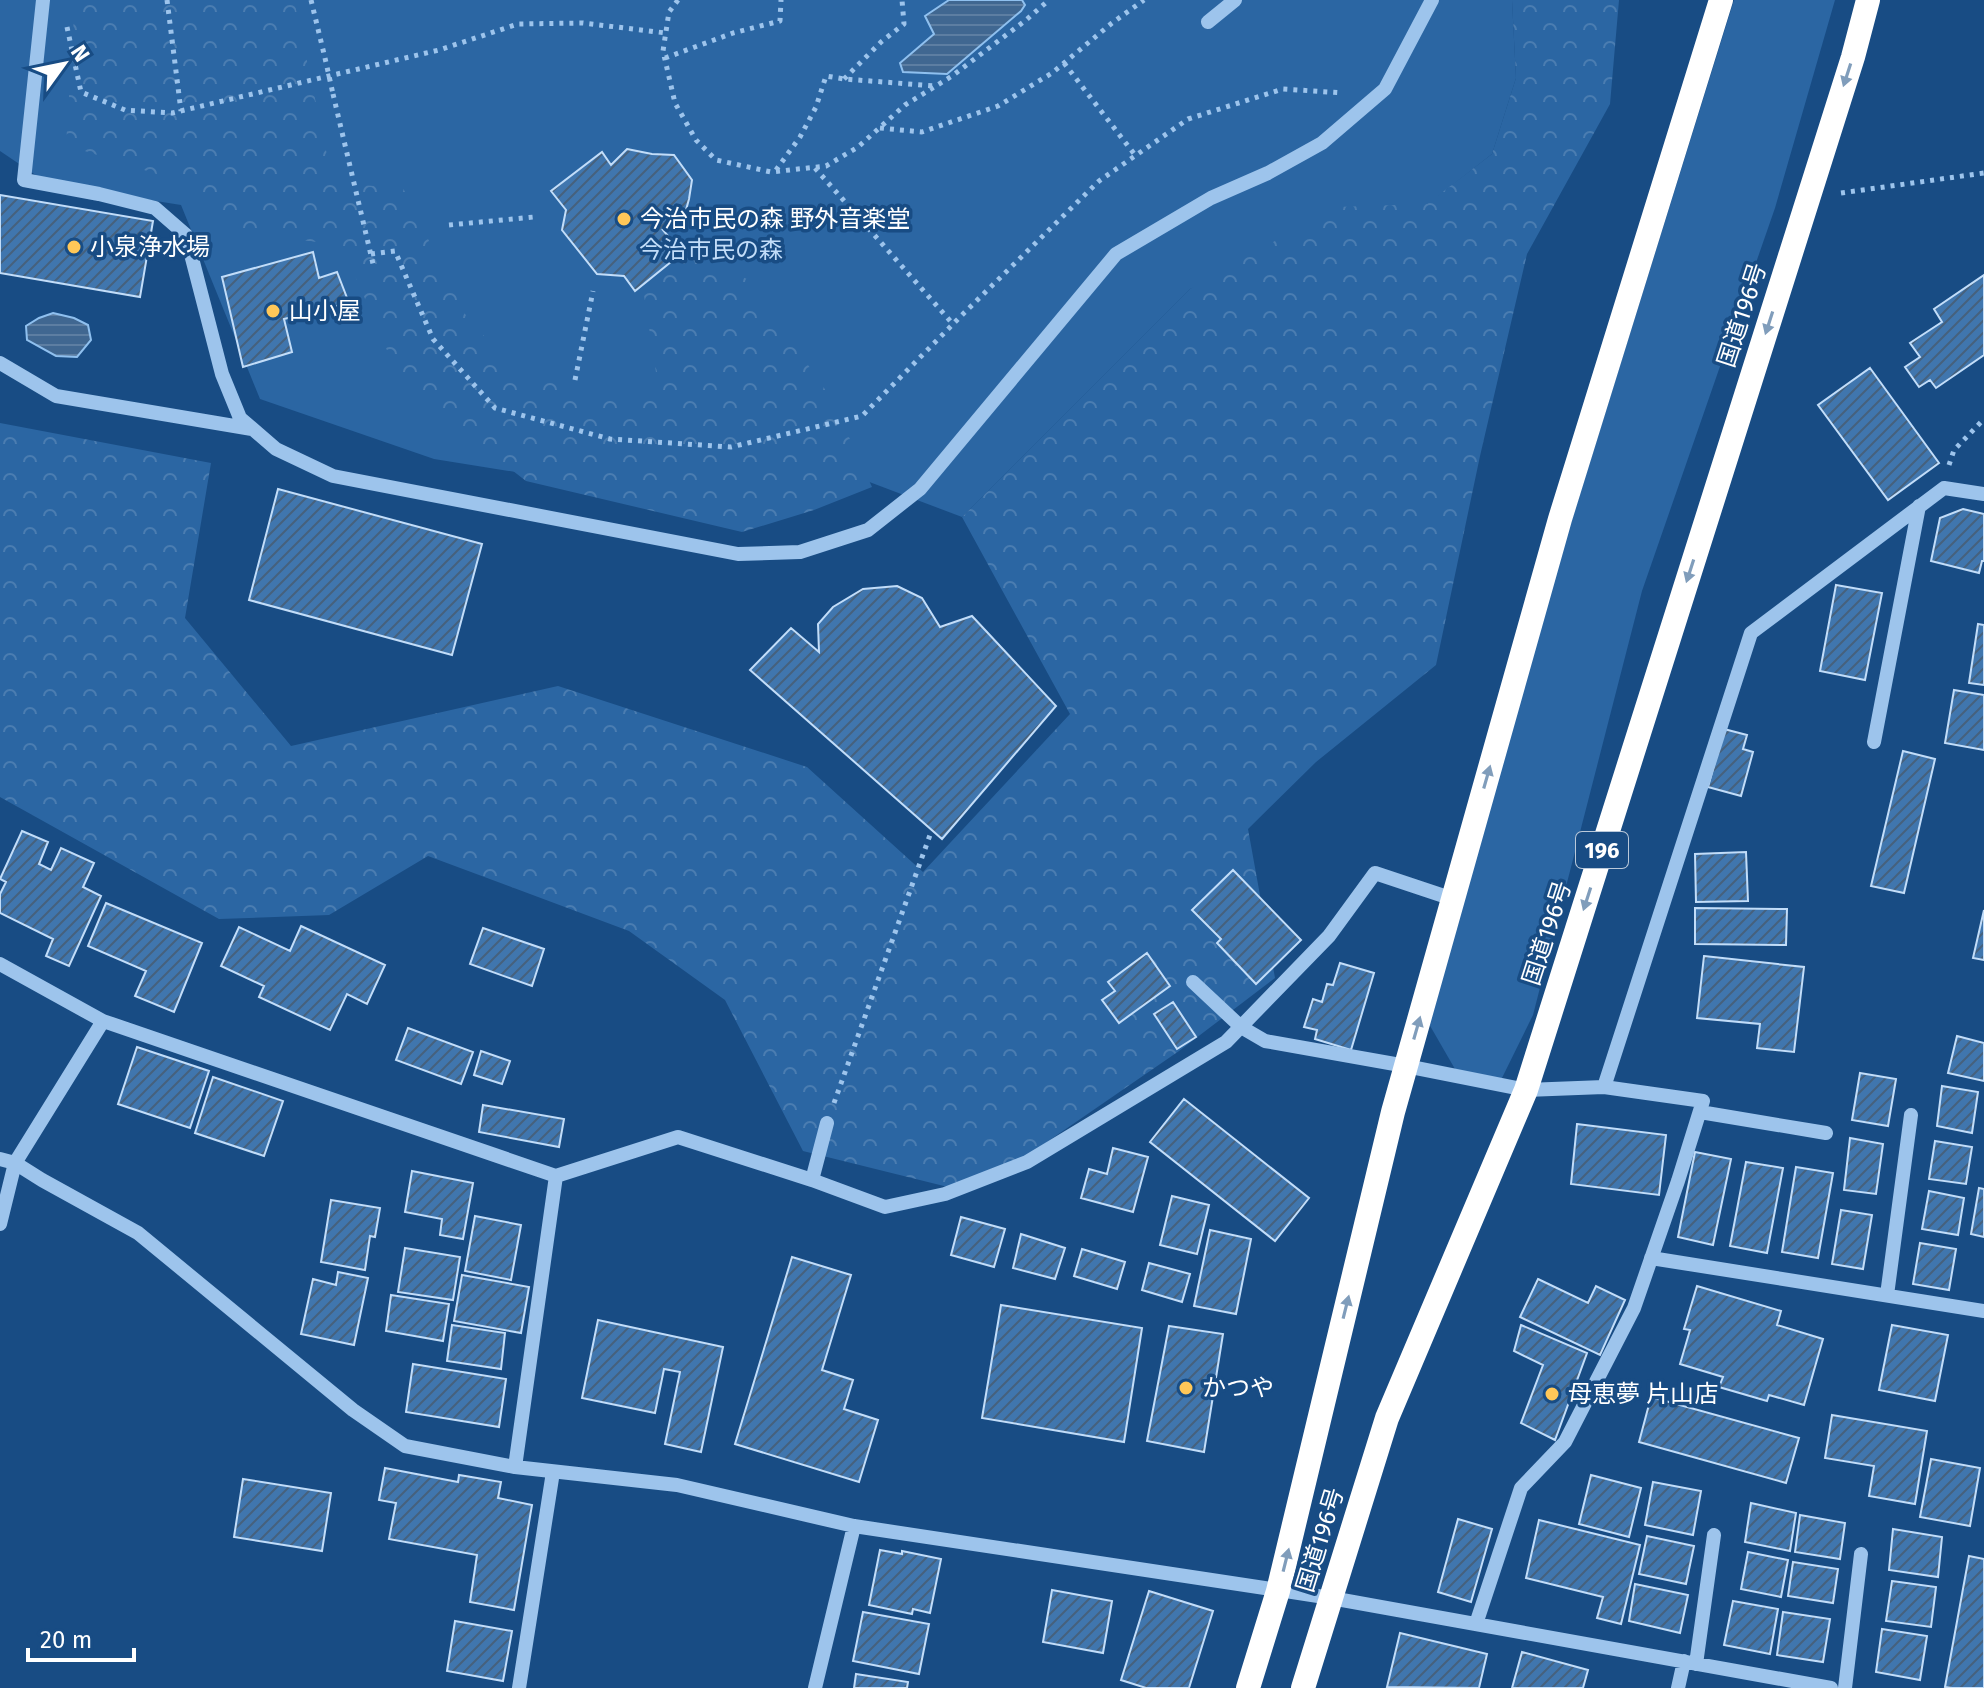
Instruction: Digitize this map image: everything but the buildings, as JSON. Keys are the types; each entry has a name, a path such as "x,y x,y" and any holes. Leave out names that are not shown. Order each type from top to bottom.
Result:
{"highway":[{"name":"国道196号","path":"1248,1688 1278,1591 1393,1112 1560,519 1721,0"},
{"name":"国道196号","path":"1303,1688 1387,1418 1526,1090 1853,57 1868,0"}],"street":[{"path":"43,0 24,180 155,208 186,235 222,374 240,418 276,449 333,476 738,554 800,552 868,530 920,489 1116,254 1211,198 1268,173 1322,143 1385,89 1432,0"},
{"path":"1208,22 1235,0"},
{"path":"0,363 56,396 253,429"},
{"path":"1604,1087 1751,633 1944,488 1984,494"},
{"path":"1874,742 1919,506"},
{"path":"0,964 103,1021 556,1176 678,1137 885,1207 945,1194 1027,1162 1226,1042 1329,936 1375,873 1453,899"},
{"path":"1193,982 1241,1027 1265,1041 1526,1090 1604,1087 1703,1101 1634,1308 1565,1442 1521,1488 1476,1624"},
{"path":"0,1224 8,1161 103,1021"},
{"path":"1700,1112 1826,1133"},
{"path":"1887,1295 1911,1115"},
{"path":"812,1180 827,1123"},
{"path":"8,1161 138,1233 353,1410 405,1446 515,1467 677,1485 854,1526 1331,1598 1831,1688"},
{"path":"515,1467 556,1176"},
{"path":"1651,1258 1984,1311"},
{"path":"519,1688 553,1472"},
{"path":"815,1688 854,1526"},
{"path":"1678,1688 1690,1662 1714,1535"},
{"path":"1845,1688 1861,1554"}],"path":[{"path":"167,0 181,111"},
{"path":"311,0 374,268"},
{"path":"678,0 669,12 663,51 675,103 696,140 716,160 771,172 826,166 858,147 905,105 937,86 1049,0"},
{"path":"665,58 733,33 780,21 781,0"},
{"path":"844,79 904,24 902,0"},
{"path":"879,128 922,132 998,106 1064,63 1144,0"},
{"path":"64,15 81,92 125,110 172,113 439,50 518,24 583,23 666,33"},
{"path":"1064,63 1135,155"},
{"path":"776,171 816,107 826,76 937,86"},
{"path":"371,254 395,251 433,339 495,408 610,439 731,447 862,416 1099,181 1188,119 1283,89 1377,95"},
{"path":"814,167 953,324"},
{"path":"1808,198 1984,173"},
{"path":"449,225 534,217"},
{"path":"575,380 593,291"},
{"path":"1941,490 1954,450 1984,419"},
{"path":"827,1123 930,835"}],"green space":[{"name":"今治市民の森","path":"0,0 1512,0 1516,78 1492,154 1427,205 1190,289 962,517 835,469 752,510 434,459 260,399 181,205 49,184 0,151"},
{"path":"75,0 294,0 333,183 403,188 465,314 515,372 592,393 660,398 643,289 693,254 749,280 831,398 872,487 814,510 742,532 526,481 458,428 392,362 342,245 224,231 194,186 66,145"},
{"path":"1512,0 1619,0 1610,104 1527,254 1436,665 1316,762 1248,829 1275,978 1179,1051 1028,1155 948,1187 803,1151 725,1000 629,931 428,856 329,915 219,919 0,797 0,423 211,463 185,618 291,746 558,686 807,767 923,872 1070,714 962,517 1190,289 1335,207 1427,204 1492,154 1516,78"},
{"path":"1734,0 1835,0 1775,208 1642,591 1533,1015 1499,1084 1459,1076 1429,1024 1565,542"}],"shaded area":[{"path":"949,0 1022,0 1025,5 947,74 903,72 900,63 934,34 925,16"},
{"path":"53,313 88,325 91,340 77,357 56,356 27,340 26,326"}],"place":[{"name":"今治市民の森 野外音楽堂","path":"624,219"},
{"name":"小泉浄水場","path":"74,247"},
{"name":"山小屋","path":"273,311"},
{"name":"かつや","path":"1186,1388"},
{"name":"母恵夢 片山店","path":"1552,1394"}]}
